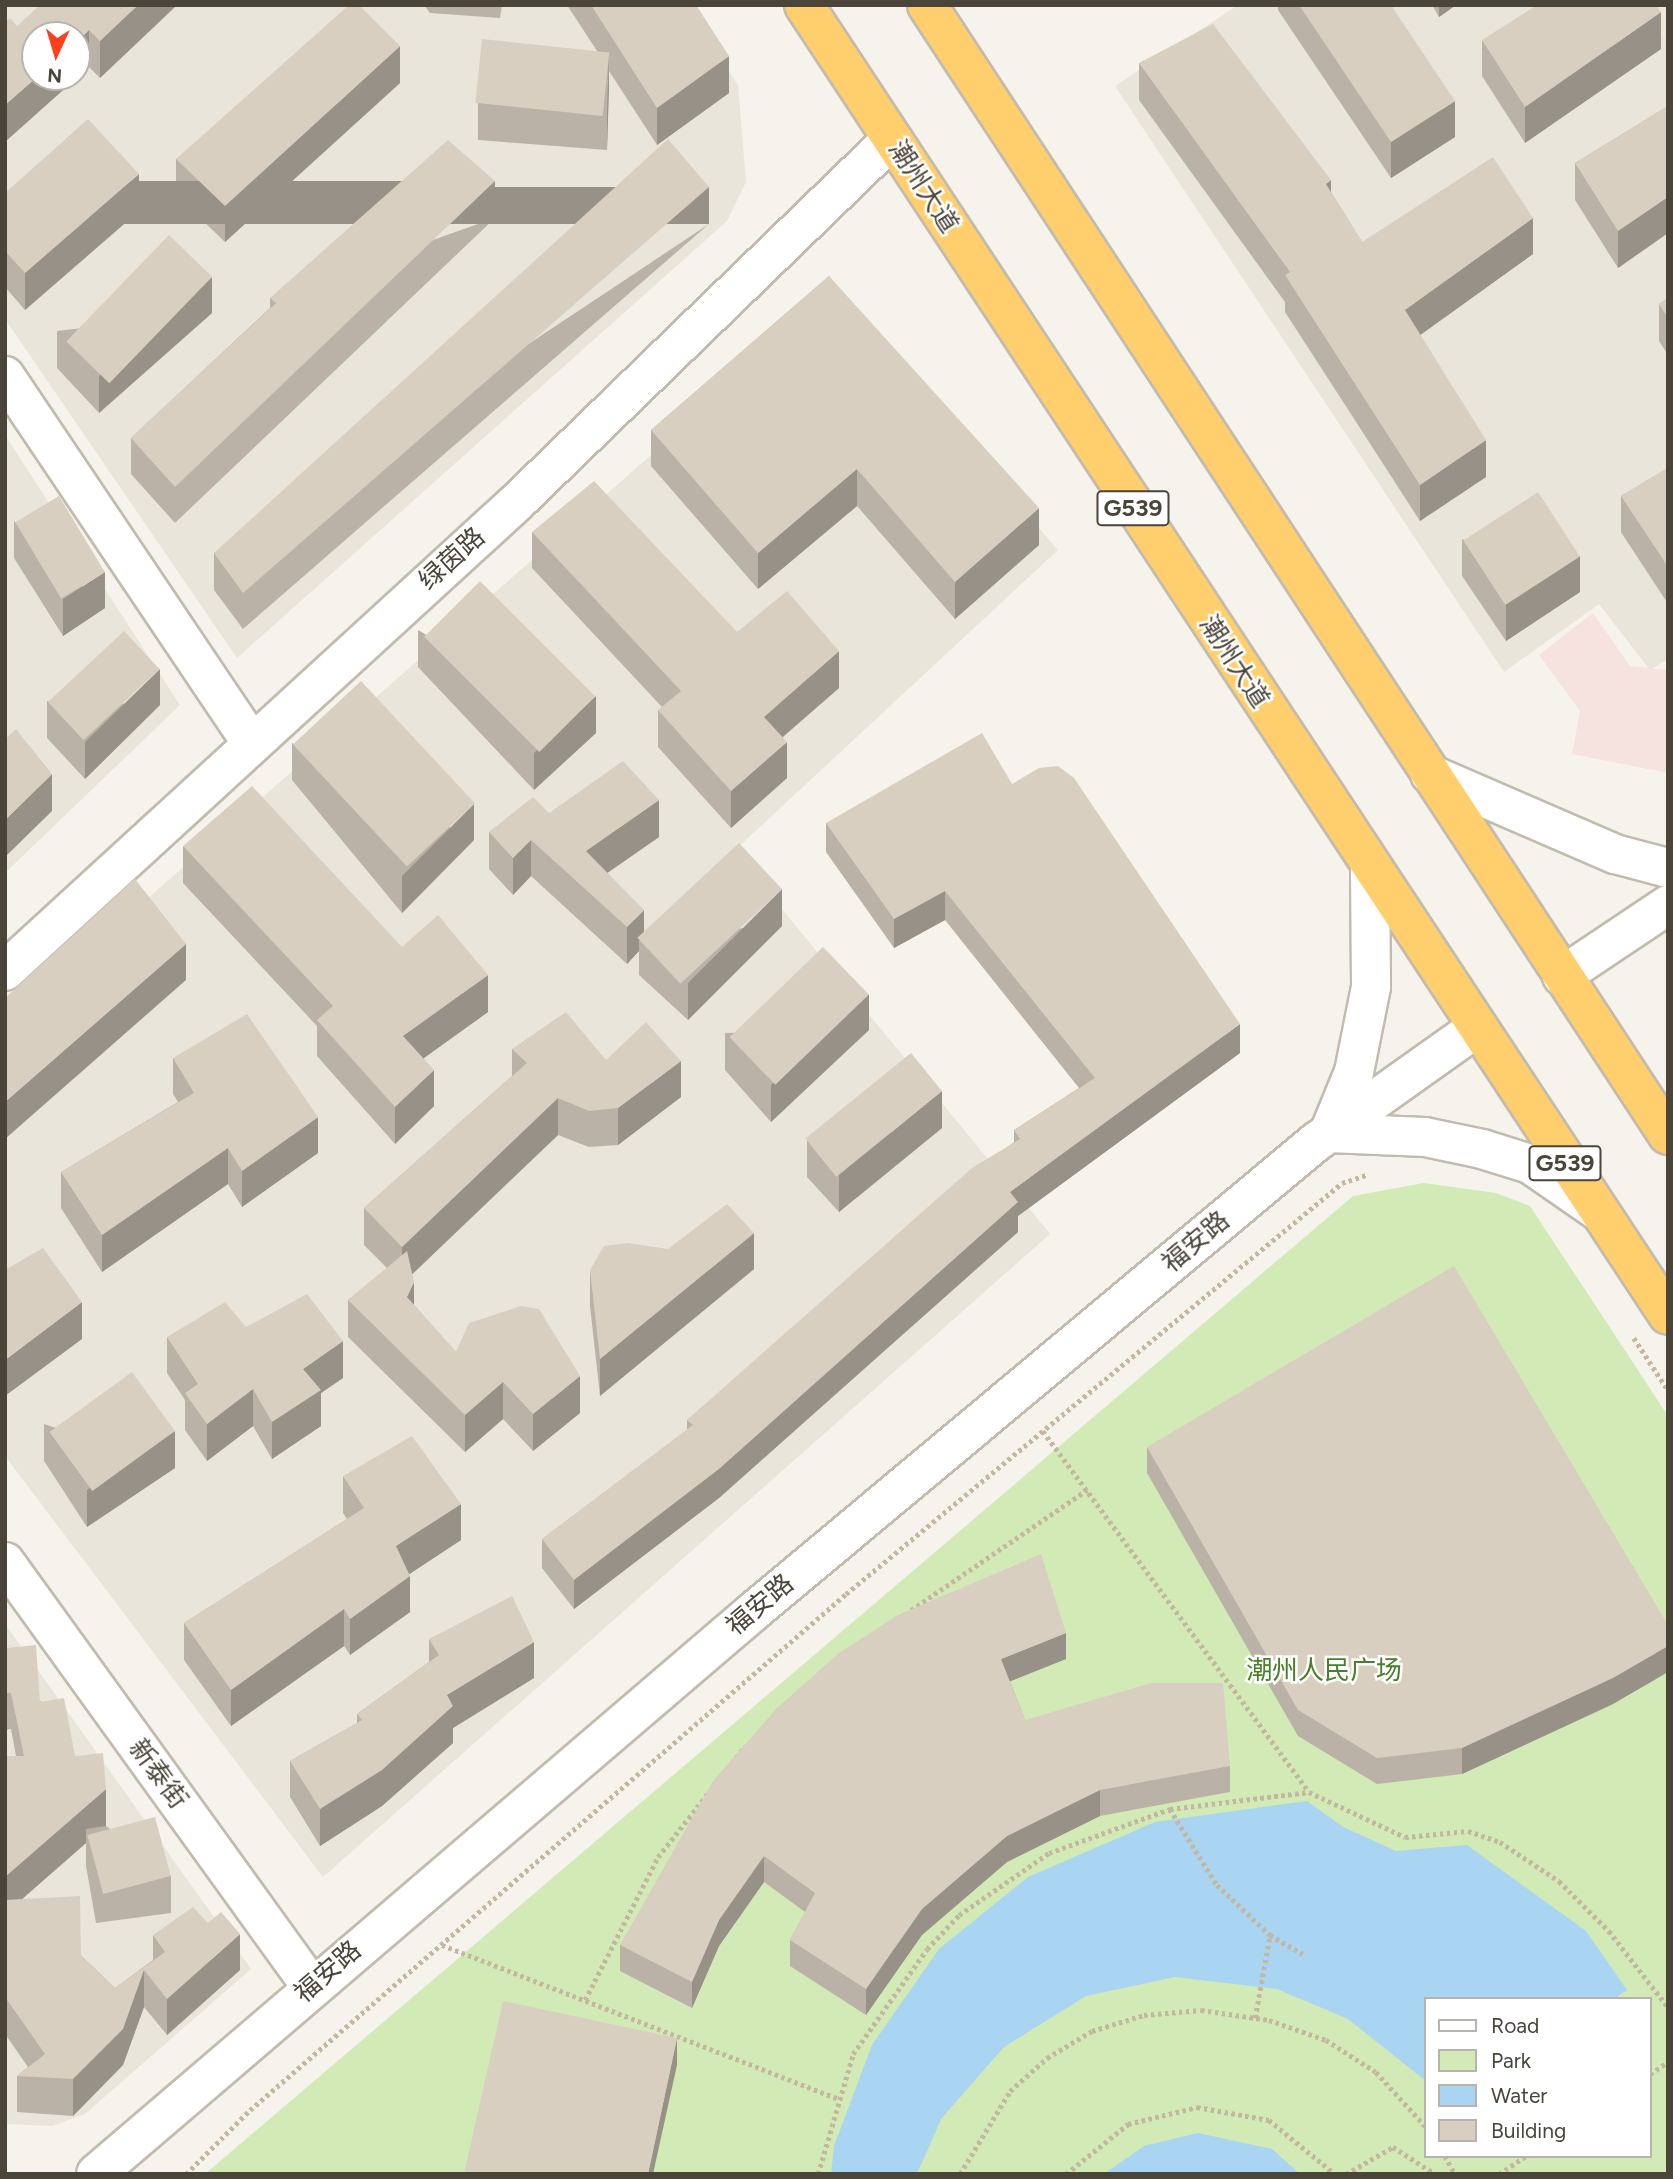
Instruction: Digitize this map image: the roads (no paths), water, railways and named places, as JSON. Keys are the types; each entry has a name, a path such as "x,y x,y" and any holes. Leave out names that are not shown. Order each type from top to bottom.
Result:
{"highway":[{"name":"潮州大道","path":"804,5 1370,870 1668,1315"},
{"path":"927,5 1668,1135"}],"street":[{"name":"绿茵路","path":"5,971 250,741 517,502 891,139"},
{"path":"5,376 250,741"},
{"path":"1430,774 1615,855 1668,868"},
{"path":"1370,870 1371,987 1353,1072 1329,1133 1425,1137 1482,1149 1531,1164 1598,1212"},
{"path":"1562,976 1668,905"},
{"name":"福安路","path":"96,2174 311,1986 1329,1133 1475,1029"},
{"name":"新泰街","path":"5,1562 311,1986"}],"water":[{"path":"1307,1801 1343,1827 1396,1851 1467,1845 1586,1931 1627,1990 1617,1997 1424,1997 1424,2079 1348,2019 1277,1989 1175,1977 1086,1996 1004,2047 941,2119 917,2174 831,2174 834,2146 872,2045 939,1949 1028,1877 1155,1822"},
{"path":"1198,2133 1272,2149 1300,2174 1104,2174 1144,2146"}],"park label":[{"name":"潮州人民广场","path":"1324,1671"}]}
